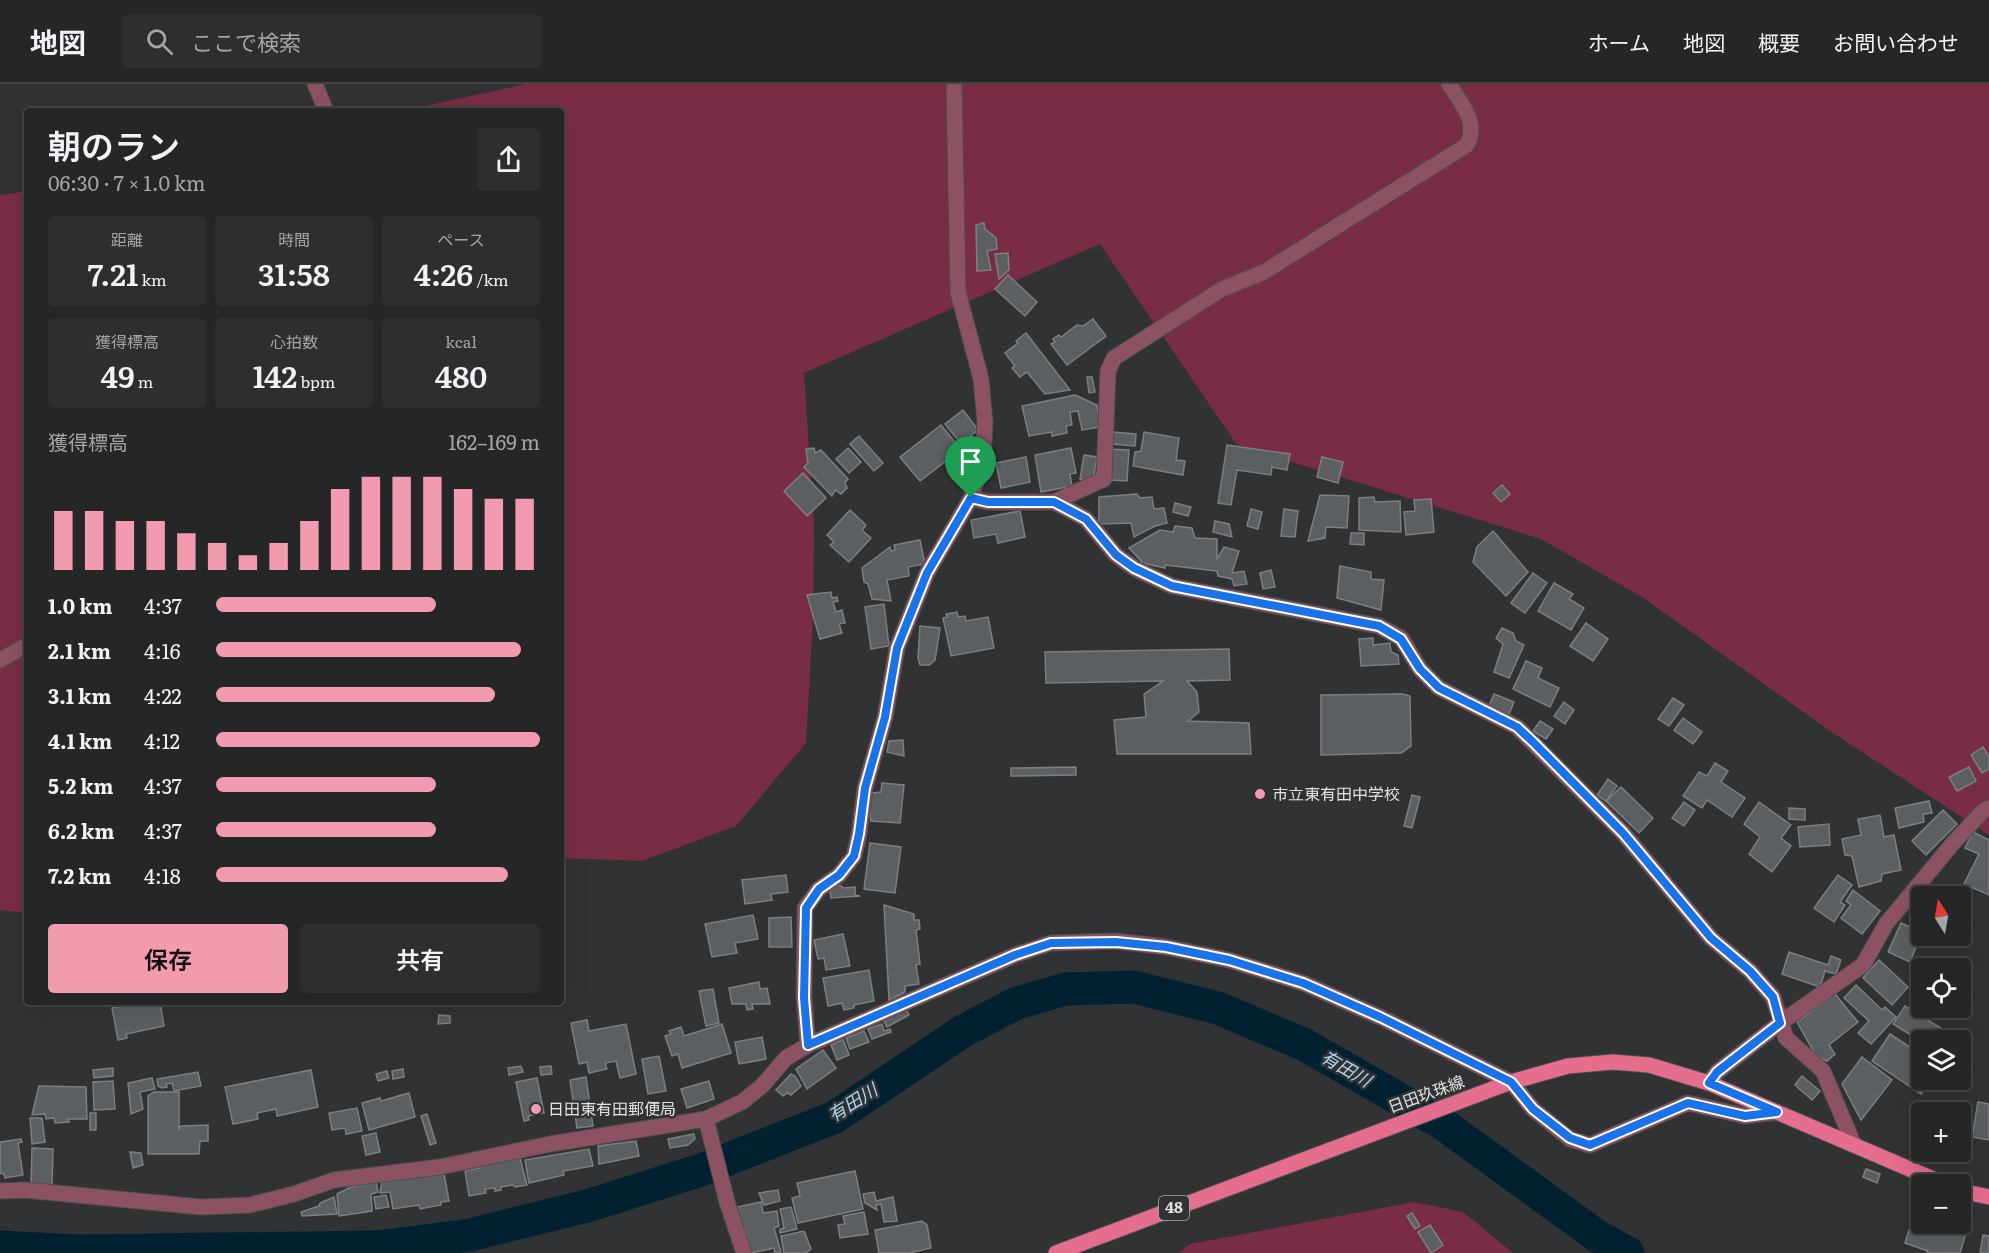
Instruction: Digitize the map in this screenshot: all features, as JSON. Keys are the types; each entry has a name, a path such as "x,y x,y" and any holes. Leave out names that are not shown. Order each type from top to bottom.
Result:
{"main road":[{"name":"日田玖珠線","path":"1056,1253 1511,1082 1568,1066 1613,1062 1649,1065 1709,1083 1921,1174"},
{"path":"1971,1193 1989,1197"}],"street":[{"path":"315,84 325,108"},
{"path":"808,1045 804,998 806,908 819,889 839,875 854,856 865,788 885,717 897,648 927,573 971,498 983,461 985,422 981,378 958,292 954,84"},
{"path":"971,498 988,502 1054,502 1104,479 1108,371 1114,358 1222,289 1264,272 1467,145 1472,136 1468,114 1449,84"},
{"path":"1054,502 1086,519 1116,555 1134,568 1172,586 1379,626 1401,639 1420,669 1439,688 1517,727 1623,833 1711,938 1750,971 1773,997 1786,1038 1823,1071 1854,1145"},
{"path":"0,660 24,647"},
{"path":"1709,1083 1717,1072 1780,1023 1863,965 1886,924 1954,842 1989,808"},
{"path":"0,1191 25,1190 201,1207 250,1205 294,1194 334,1180 440,1167 550,1144 706,1119 742,1102 762,1086 786,1058 808,1045 1015,955 1051,943 1116,942 1166,947 1229,960 1303,983 1380,1017 1511,1082 1533,1109 1560,1131 1570,1138 1590,1145 1688,1103 1745,1116 1777,1112"},
{"path":"706,1119 727,1202 744,1253"}],"shaded area":[{"path":"526,84 1989,84 1989,835 1833,733 1642,597 1541,539 1237,445 1100,244 804,373 814,525 813,619 806,743 736,826 642,861 564,858 564,108 416,108"},
{"path":"24,191 24,913 0,910 0,195"},
{"path":"1414,1202 1463,1212 1513,1253 1179,1253 1190,1244"}],"building":[{"path":"984,223 985,229 996,238 997,249 987,251 991,270 977,271 976,225"},
{"path":"1008,253 1009,270 999,279 995,254"},
{"path":"1008,275 1037,302 1025,316 995,289"},
{"path":"1093,319 1106,336 1067,365 1051,344 1055,342 1053,339"},
{"path":"1026,333 1070,390 1045,394 1027,372 1020,377 1012,368 1015,366 1005,353"},
{"path":"1087,377 1092,377 1095,392 1089,393"},
{"path":"1075,395 1097,405 1101,427 1082,430 1078,411 1070,412 1072,425 1066,426 1067,433 1052,436 1052,432 1029,436 1022,406"},
{"path":"963,410 978,430 961,444 945,424"},
{"path":"941,425 958,446 955,454 920,481 900,457"},
{"path":"1113,432 1136,434 1135,446 1112,444"},
{"path":"1144,432 1179,438 1176,460 1185,461 1183,475 1133,466 1135,452 1141,451"},
{"path":"859,436 883,463 874,471 850,444"},
{"path":"1227,445 1290,454 1287,470 1272,467 1271,475 1237,470 1231,505 1218,503"},
{"path":"814,448 815,453 821,450 848,479 845,482 847,488 841,494 835,490 832,496 804,467 808,463 806,449"},
{"path":"848,448 861,462 849,473 836,459"},
{"path":"1071,448 1076,473 1070,474 1072,486 1041,492 1035,455"},
{"path":"1110,449 1129,450 1127,481 1109,480"},
{"path":"1084,455 1097,457 1093,481 1080,479"},
{"path":"1026,457 1030,482 1001,488 996,463"},
{"path":"1322,457 1343,462 1338,483 1317,477"},
{"path":"803,473 826,498 807,516 784,491"},
{"path":"1502,485 1510,494 1501,502 1493,493"},
{"path":"1137,494 1140,498 1152,497 1154,509 1164,508 1167,523 1155,526 1134,537 1131,523 1099,524 1099,497"},
{"path":"1320,495 1349,496 1347,528 1326,527 1325,538 1308,541"},
{"path":"1374,497 1375,502 1400,501 1401,532 1359,530 1359,498"},
{"path":"1431,499 1434,532 1406,535 1404,512 1415,511 1414,500"},
{"path":"1175,503 1191,507 1188,516 1173,512"},
{"path":"1251,509 1262,512 1258,529 1247,526"},
{"path":"1284,509 1298,511 1295,537 1281,536"},
{"path":"850,510 866,525 862,530 871,538 849,562 830,545 834,542 827,535"},
{"path":"1020,511 1025,537 998,543 996,534 974,538 971,520"},
{"path":"1215,521 1229,524 1232,537 1213,532"},
{"path":"1175,526 1192,528 1195,538 1217,539 1217,559 1224,547 1239,551 1232,573 1244,571 1247,584 1234,586 1232,579 1218,576 1217,571 1165,565 1165,568 1143,563 1129,548 1160,530 1173,532"},
{"path":"1493,531 1528,572 1506,596 1473,562 1477,547"},
{"path":"1351,533 1364,533 1364,545 1350,544"},
{"path":"920,540 925,564 908,567 909,576 887,580 891,601 872,599 868,584 864,582 862,568 890,547 891,551 895,550 894,545"},
{"path":"1340,566 1371,572 1371,579 1384,580 1381,610 1337,598"},
{"path":"1271,570 1275,587 1263,589 1260,573"},
{"path":"1533,573 1547,583 1525,613 1511,603"},
{"path":"1554,583 1573,594 1569,599 1584,608 1571,630 1538,611"},
{"path":"831,592 832,598 837,597 838,601 833,602 836,612 842,610 845,623 839,624 842,633 820,639 807,595"},
{"path":"884,604 889,646 871,649 865,607"},
{"path":"957,612 958,617 965,616 966,621 988,617 994,648 951,656 943,618 947,617 946,614"},
{"path":"1586,623 1608,639 1593,661 1570,646"},
{"path":"920,626 940,628 935,660 929,665 920,665 918,658"},
{"path":"1502,628 1513,633 1516,641 1524,645 1509,678 1494,672 1503,644 1496,638"},
{"path":"1373,638 1373,645 1390,643 1391,652 1398,655 1399,664 1361,666 1359,639"},
{"path":"1229,649 1230,680 1187,681 1197,692 1199,712 1188,721 1249,723 1251,754 1117,754 1114,720 1146,717 1144,694 1163,681 1046,683 1045,652"},
{"path":"1526,661 1542,668 1538,678 1559,688 1550,707 1513,689"},
{"path":"1402,694 1410,696 1411,746 1401,753 1321,755 1321,695"},
{"path":"1494,694 1514,702 1509,714 1489,706"},
{"path":"1673,698 1684,705 1669,726 1658,719"},
{"path":"1564,702 1574,710 1565,724 1554,716"},
{"path":"1683,718 1702,732 1693,744 1674,730"},
{"path":"1540,721 1553,729 1546,739 1533,731"},
{"path":"903,740 904,756 887,752 889,741"},
{"path":"1983,747 1989,757 1989,769 1982,773 1971,755"},
{"path":"1715,763 1728,771 1721,782 1745,798 1732,817 1707,800 1702,808 1683,796 1699,772 1707,776"},
{"path":"1076,767 1076,775 1011,776 1011,768"},
{"path":"1969,767 1976,781 1957,791 1949,777"},
{"path":"1608,779 1617,786 1606,801 1597,795"},
{"path":"882,783 904,785 900,823 871,821 870,814 866,814 872,793 881,792"},
{"path":"1621,787 1653,818 1639,833 1606,801"},
{"path":"1412,795 1420,797 1412,828 1404,826"},
{"path":"1929,801 1932,813 1923,814 1924,822 1899,828 1895,808"},
{"path":"1684,802 1695,810 1684,826 1672,818"},
{"path":"1759,802 1791,825 1781,838 1791,846 1772,872 1749,854 1760,837 1744,824"},
{"path":"1789,808 1805,809 1805,820 1789,819"},
{"path":"1943,810 1957,824 1926,855 1912,841"},
{"path":"1880,815 1884,837 1894,835 1901,870 1882,874 1881,881 1859,887 1852,856 1845,855 1842,839 1861,835 1858,819"},
{"path":"1829,824 1830,845 1800,847 1798,827"},
{"path":"1973,832 1989,840 1989,895 1964,884 1979,854 1965,848"},
{"path":"870,843 901,847 895,893 864,889"},
{"path":"786,875 788,892 771,894 772,900 745,904 742,880"},
{"path":"1838,875 1852,885 1840,902 1845,905 1834,922 1814,908"},
{"path":"838,884 844,888 855,887 855,895 860,896 831,898 830,892"},
{"path":"1853,890 1880,911 1862,934 1841,918 1851,905 1846,901"},
{"path":"884,905 914,914 914,920 919,920 920,929 916,930 920,964 916,965 919,984 905,986 905,992 889,1000"},
{"path":"753,915 758,939 735,943 737,953 712,957 705,924"},
{"path":"791,917 792,947 769,947 769,918"},
{"path":"1901,923 1911,927 1911,946 1916,946 1910,962 1888,952"},
{"path":"843,934 850,966 826,970 824,958 818,959 814,940"},
{"path":"1789,952 1828,965 1831,956 1841,960 1836,974 1825,971 1820,987 1782,974"},
{"path":"1879,960 1908,987 1892,1005 1863,978"},
{"path":"869,970 874,1001 854,1005 854,1008 844,1010 842,1003 828,1006 823,978"},
{"path":"759,982 760,989 767,988 770,1004 752,1004 753,1009 747,1010 746,1004 732,1004 729,988"},
{"path":"1856,985 1882,1010 1885,1007 1896,1017 1871,1044 1858,1033 1869,1021 1844,998"},
{"path":"713,989 719,1023 706,1026 699,991"},
{"path":"1835,994 1858,1022 1829,1045 1835,1054 1827,1061 1816,1056 1797,1022"},
{"path":"126,1005 160,1005 164,1026 126,1034 127,1038 118,1040 112,1008"},
{"path":"1905,1006 1911,1010 1911,1018 1924,1018 1944,1030 1911,1030 1911,1035 1893,1024"},
{"path":"906,1009 909,1015 887,1027 884,1021"},
{"path":"439,1015 450,1016 450,1023 438,1024"},
{"path":"587,1020 589,1031 626,1024 636,1074 620,1078 616,1061 605,1063 607,1069 589,1073 587,1062 579,1064 571,1023"},
{"path":"722,1024 731,1053 682,1068 678,1054 672,1056 665,1036 671,1034 669,1031 681,1027 684,1036"},
{"path":"882,1024 884,1031 890,1029 891,1032 872,1039 868,1029"},
{"path":"864,1031 869,1042 850,1049 846,1038"},
{"path":"1890,1034 1911,1048 1911,1087 1872,1061"},
{"path":"762,1037 766,1059 739,1064 735,1042"},
{"path":"843,1039 849,1055 837,1060 831,1045"},
{"path":"823,1050 836,1068 807,1089 796,1069"},
{"path":"659,1056 666,1091 648,1094 642,1059"},
{"path":"1862,1057 1892,1080 1861,1120 1842,1084"},
{"path":"521,1066 523,1072 509,1075 508,1068"},
{"path":"551,1066 552,1074 541,1075 540,1067"},
{"path":"113,1068 113,1076 94,1078 93,1070"},
{"path":"403,1069 404,1077 393,1079 392,1071"},
{"path":"311,1070 318,1107 277,1116 276,1109 257,1113 258,1119 233,1124 225,1087"},
{"path":"387,1071 389,1078 378,1081 376,1074"},
{"path":"198,1072 201,1086 174,1091 172,1083 166,1084 167,1087 158,1086 157,1079"},
{"path":"791,1074 801,1086 791,1095 787,1093 783,1096 776,1090"},
{"path":"1802,1076 1820,1091 1812,1100 1795,1085"},
{"path":"586,1077 593,1126 577,1128 570,1080"},
{"path":"152,1078 155,1089 140,1092 143,1109 131,1114 128,1083"},
{"path":"537,1078 544,1113 528,1116 529,1120 524,1121 516,1082"},
{"path":"113,1081 115,1109 94,1110 93,1082"},
{"path":"709,1081 714,1099 687,1108 681,1089"},
{"path":"39,1086 86,1087 87,1119 68,1119 69,1122 55,1123 54,1118 46,1119 45,1114 32,1115"},
{"path":"154,1092 179,1092 179,1130 181,1126 208,1125 208,1141 200,1141 199,1154 148,1154 148,1096"},
{"path":"409,1093 415,1117 369,1130 362,1103 380,1098 381,1101"},
{"path":"1978,1102 1989,1104 1989,1140 1972,1137"},
{"path":"357,1108 362,1131 346,1134 345,1128 332,1130 329,1113"},
{"path":"90,1113 96,1113 96,1130 90,1130"},
{"path":"427,1114 436,1143 430,1145 421,1116"},
{"path":"30,1118 42,1118 45,1142 32,1144"},
{"path":"376,1133 380,1152 366,1155 362,1136"},
{"path":"694,1134 695,1139 688,1145 670,1148 668,1139"},
{"path":"21,1139 22,1142 18,1143 23,1175 5,1178 3,1173 0,1174 0,1142"},
{"path":"636,1141 639,1156 599,1164 598,1146"},
{"path":"32,1148 53,1149 52,1185 31,1184"},
{"path":"589,1149 593,1166 563,1171 564,1175 529,1183 525,1160"},
{"path":"130,1152 141,1153 143,1165 133,1168"},
{"path":"520,1158 527,1185 501,1187 501,1190 495,1191 495,1188 485,1189 486,1193 469,1196 465,1171 480,1168 479,1165"},
{"path":"1866,1169 1880,1174 1877,1183 1863,1177"},
{"path":"855,1171 863,1209 798,1223 792,1198 800,1196 797,1183"},
{"path":"444,1173 449,1201 441,1202 441,1205 420,1209 419,1205 393,1209 390,1192 380,1193 382,1182"},
{"path":"376,1182 378,1192 371,1194 372,1211 339,1216 337,1194 351,1187"},
{"path":"778,1190 780,1201 764,1205 759,1193"},
{"path":"874,1192 876,1201 893,1197 897,1221 884,1222 881,1204 876,1205 877,1210 865,1203 863,1194"},
{"path":"386,1195 389,1207 376,1209 374,1197"},
{"path":"334,1197 337,1214 302,1216 301,1212 319,1206 320,1203"},
{"path":"761,1202 763,1213 777,1211 779,1226 774,1228 781,1252 775,1253 774,1248 751,1253 745,1230 740,1226 737,1207"},
{"path":"791,1207 797,1229 780,1233 780,1229 784,1228 780,1209"},
{"path":"864,1212 868,1234 840,1238 838,1225 845,1224 843,1216"},
{"path":"1412,1213 1420,1226 1415,1229 1407,1216"},
{"path":"922,1221 927,1225 931,1248 909,1253 879,1253 875,1230"},
{"path":"1430,1225 1443,1245 1431,1253 1418,1232"},
{"path":"1911,1225 1911,1234 1966,1234 1960,1253 1927,1253 1928,1251 1905,1243"},
{"path":"804,1231 811,1249 806,1253 784,1253 781,1236"},
{"path":"1983,1235 1989,1236 1989,1253 1980,1253"}],"waterway":[{"name":"有田川","path":"0,1247 77,1251 377,1247 470,1235 587,1206 701,1170 835,1117 963,1031 1017,1003 1066,989 1134,987 1218,1008 1305,1045 1443,1124 1597,1236 1628,1253"}],"place":[{"name":"市立東有田中学校","path":"1260,794"},
{"name":"日田東有田郵便局","path":"536,1109"}],"route":[{"path":"971,498 988,502 1054,502 1086,519 1116,555 1134,568 1172,586 1379,626 1401,639 1420,669 1439,688 1517,727 1623,833 1711,938 1750,971 1773,997 1780,1023 1717,1072 1709,1083 1777,1112 1745,1116 1688,1103 1590,1145 1570,1138 1533,1109 1511,1082 1380,1017 1303,983 1229,960 1166,947 1116,942 1051,943 1015,955 808,1045 804,998 806,908 819,889 839,875 854,856 865,788 885,717 897,648 927,573 971,498"}]}
